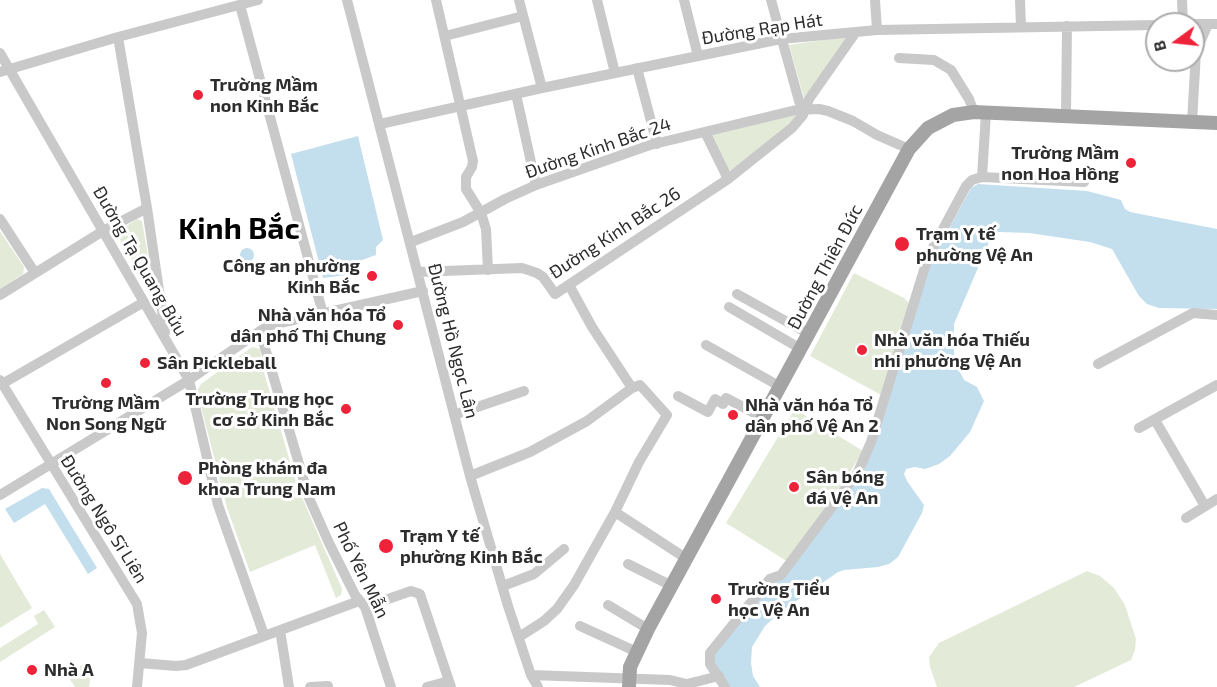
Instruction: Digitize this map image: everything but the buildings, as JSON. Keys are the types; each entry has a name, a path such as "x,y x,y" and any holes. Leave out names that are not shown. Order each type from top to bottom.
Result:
{"main road":[{"name":"Đường Thiên Đức","path":"628,683 629,670 648,629 909,149 928,129 953,115 980,113 1217,123"}],"street":[{"path":"5,70 258,0"},
{"name":"Đường Hồ Ngọc Lân","path":"347,0 470,476 502,586 531,675 538,687"},
{"path":"436,0 473,161 472,168 466,177 466,189 481,213 486,229 488,270"},
{"path":"519,0 542,88"},
{"path":"597,0 615,73"},
{"path":"684,0 698,56"},
{"path":"771,0 799,101 804,109"},
{"path":"875,0 877,30"},
{"path":"1020,0 1021,27"},
{"path":"240,5 323,314"},
{"path":"445,36 523,16"},
{"path":"1192,122 1196,52 1213,24"},
{"name":"Đường Rạp Hát","path":"380,124 460,105 781,39 877,30 1145,25"},
{"path":"1066,115 1067,26"},
{"name":"Đường Kinh Bắc 26","path":"418,272 522,268 543,277 555,294 728,179 792,128 800,120 809,99 856,32"},
{"path":"118,37 166,339"},
{"name":"Đường Tạ Quang Bửu","path":"0,53 5,70 104,231 189,380 218,505 264,635"},
{"path":"899,58 934,60 951,70 980,113 982,177"},
{"path":"637,68 657,144"},
{"path":"516,94 536,184"},
{"name":"Đường Kinh Bắc 24","path":"411,242 463,222 505,198 536,184 657,144 771,115 804,109 828,111 909,149"},
{"path":"705,132 728,179"},
{"path":"725,687 710,664 710,653 770,579 781,575 861,465 871,442 928,257 966,186 972,180 982,177 1084,182"},
{"path":"0,295 104,231 147,208"},
{"path":"0,219 35,273"},
{"path":"569,285 592,327 632,388"},
{"path":"0,495 189,380 271,325 423,291"},
{"path":"737,294 809,334"},
{"path":"1,382 144,302"},
{"path":"729,306 801,349"},
{"path":"1098,364 1193,313 1217,315"},
{"name":"Phố Yên Mẫn","path":"260,331 309,498 328,543 362,604 391,687"},
{"path":"706,345 781,387"},
{"name":"Đường Ngô Sĩ Liên","path":"1,382 137,603 142,625 137,687"},
{"path":"470,476 530,452 587,421 632,388 640,385 667,415 639,462 615,512 574,585 557,609 532,630 519,637"},
{"path":"1139,428 1217,385"},
{"path":"454,415 524,391"},
{"path":"678,396 708,412 715,399 723,404 726,398 764,418"},
{"path":"1155,420 1205,507"},
{"path":"1186,518 1217,500"},
{"path":"615,512 687,559"},
{"path":"502,586 534,574 564,549"},
{"path":"628,564 672,586"},
{"path":"140,663 186,665 279,630 411,591 420,594 450,684 427,687"},
{"path":"608,605 648,629"},
{"path":"580,626 637,652"},
{"path":"279,630 289,687"},
{"path":"531,675 628,683 670,680 688,685 718,676"},
{"path":"310,687 328,686"}],"green space":[{"path":"849,36 804,98 789,45"},
{"path":"795,114 797,116 794,123 731,170 728,169 711,132"},
{"path":"137,219 142,221 151,274 147,280 143,279 116,233"},
{"path":"0,231 24,267 23,274 0,289"},
{"path":"854,273 904,298 909,303 881,395 810,356"},
{"path":"252,347 260,349 263,369 297,486 342,589 341,595 336,598 315,545 250,572 227,508 197,391 201,384"},
{"name":"Sân bóng đá Vệ An","path":"795,409 863,451 793,565 726,523"},
{"path":"0,554 32,608 0,628"},
{"path":"1087,571 1100,576 1114,588 1125,605 1136,639 1131,660 1074,687 937,687 929,657 939,643"},
{"path":"44,610 55,627 0,662 0,648 38,624 34,616"},
{"path":"85,663 91,674 89,687 75,687 67,675"}],"water":[{"path":"358,136 383,240 376,247 376,255 359,261 362,273 323,278 291,154"},
{"path":"978,184 1087,191 1121,200 1125,209 1130,212 1217,229 1217,309 1159,308 1147,304 1139,296 1112,249 1090,242 1029,233 999,232 992,235 954,324 954,360 964,380 977,387 984,401 970,432 950,456 939,464 925,469 915,467 906,469 904,474 907,481 924,505 898,557 889,564 878,567 838,572 779,613 765,626 752,647 753,676 760,687 726,687 711,654 815,535 864,472 928,267 971,188"},
{"path":"247,248 252,250 254,255 252,260 247,262 242,260 240,255 242,250"},
{"path":"42,488 49,489 97,568 88,574 45,504 14,523 5,509"}],"place":[{"name":"Trường Mầm non Kinh Bắc","path":"198,95"},
{"name":"Trường Mầm non Hoa Hồng","path":"1131,163"},
{"name":"Trạm Y tế phường Vệ An","path":"902,244"},
{"name":"Công an phường Kinh Bắc","path":"372,276"},
{"name":"Nhà văn hóa Tổ dân phố Thị Chung","path":"398,325"},
{"name":"Nhà văn hóa Thiếu nhi phường Vệ An","path":"862,350"},
{"name":"Sân Pickleball","path":"145,363"},
{"name":"Trường Mầm Non Song Ngữ","path":"106,383"},
{"name":"Trường Trung học cơ sở Kinh Bắc","path":"346,409"},
{"name":"Nhà văn hóa Tổ dân phố Vệ An 2","path":"733,415"},
{"name":"Phòng khám đa khoa Trung Nam","path":"185,478"},
{"name":"Sân bóng đá Vệ An","path":"794,487"},
{"name":"Trạm Y tế phường Kinh Bắc","path":"386,546"},
{"name":"Trường Tiểu học Vệ An","path":"716,599"},
{"name":"Nhà A","path":"32,670"}],"district":[{"name":"Kinh Bắc","path":"239,229"}]}
